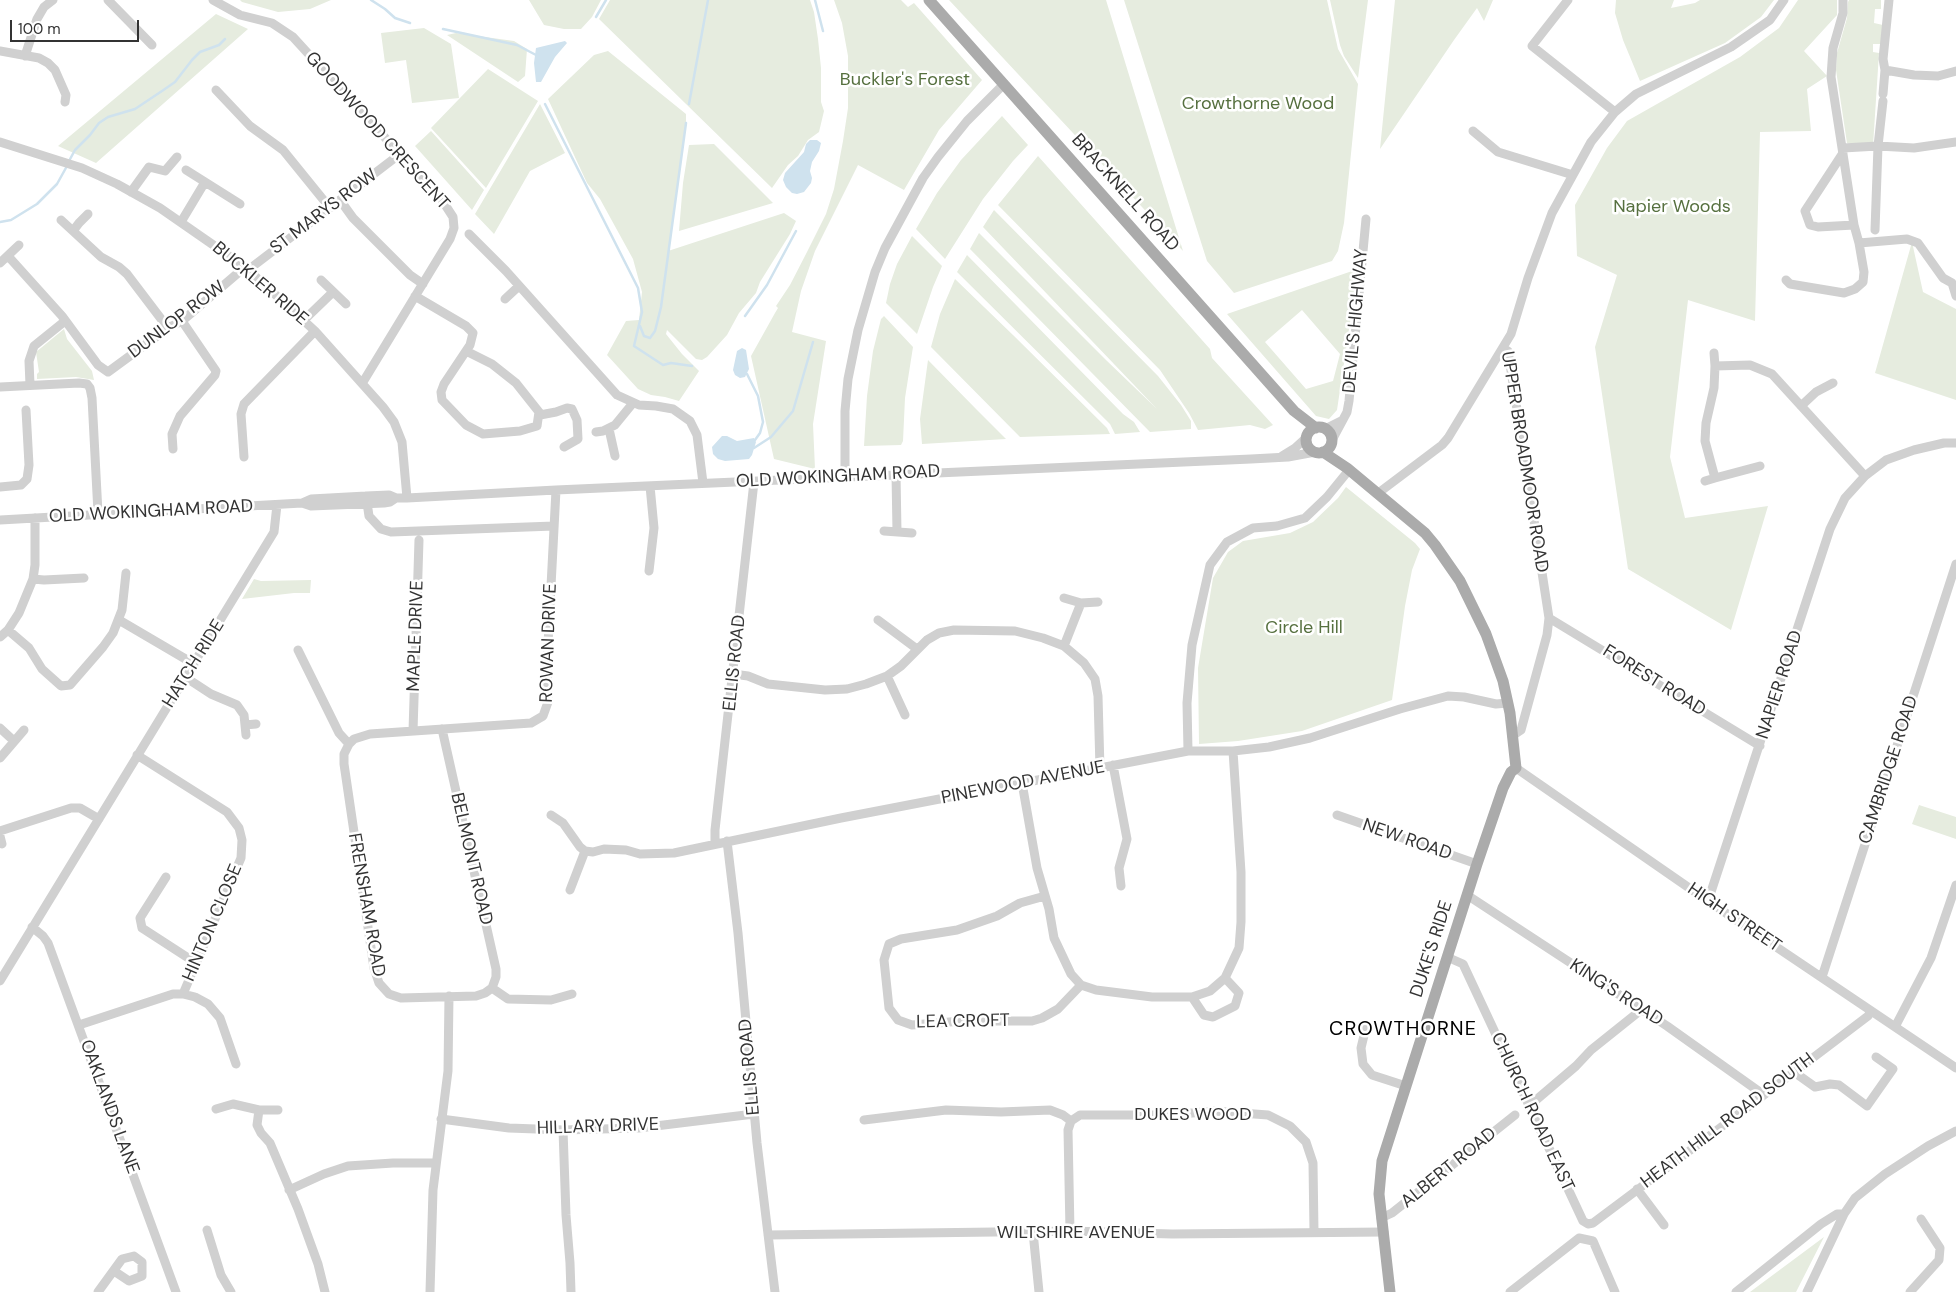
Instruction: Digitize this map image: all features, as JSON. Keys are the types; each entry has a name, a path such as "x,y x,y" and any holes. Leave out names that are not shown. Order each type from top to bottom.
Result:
{"main road":[{"name":"BRACKNELL ROAD","path":"928,0 1314,433"},
{"path":"1325,447 1329,432 1314,433 1308,447 1325,447 1377,494 1425,533 1460,581 1495,656 1508,703 1516,768"},
{"name":"DUKE'S RIDE","path":"1390,1292 1381,1218 1379,1183 1382,1161 1467,894 1503,788 1511,772 1516,768"}],"street":[{"path":"25,56 37,19 44,7 53,0"},
{"path":"108,0 152,45"},
{"name":"GOODWOOD CRESCENT","path":"213,0 240,15 272,23 293,37 442,200 454,220 450,240 363,382"},
{"path":"1568,0 1532,46 1615,112"},
{"name":"UPPER BROADMOOR ROAD","path":"1512,736 1521,730 1547,635 1549,618 1508,351 1503,348 1511,334 1546,228 1572,175 1591,142 1615,112 1636,94 1656,82 1731,47 1770,20 1784,0"},
{"path":"1786,280 1790,284 1844,293 1855,289 1863,282 1864,272 1854,225 1831,77 1833,48 1842,13 1842,0"},
{"path":"1875,230 1878,146 1885,70 1883,59 1889,0"},
{"path":"0,51 39,58 52,66 66,95 65,102"},
{"path":"1885,70 1914,75 1938,76 1956,71"},
{"path":"844,477 845,411 848,379 860,323 875,272 885,248 923,178 967,121 1004,84"},
{"path":"216,90 250,126 283,150 330,208"},
{"path":"1473,131 1498,152 1572,175"},
{"name":"BUCKLER RIDE","path":"0,142 82,168 131,192 180,222 246,268 315,331 384,407 399,434 404,450 407,498"},
{"path":"1843,150 1878,146 1914,148 1956,142"},
{"path":"1843,150 1805,211 1810,224 1818,227 1854,225"},
{"name":"ST MARYS ROW","path":"246,268 330,208 400,154"},
{"path":"131,192 149,166 165,171 177,157"},
{"path":"186,170 240,204"},
{"path":"180,222 205,182"},
{"path":"340,200 353,218 410,275 423,284"},
{"path":"73,231 88,214"},
{"name":"DEVIL'S HIGHWAY","path":"1325,447 1347,412 1349,401 1366,219"},
{"path":"61,220 101,257 128,274 168,328"},
{"path":"469,234 506,270 617,395 632,403 673,409 690,421 697,436 703,483"},
{"path":"1859,243 1907,239 1918,243 1943,278 1952,283 1956,296"},
{"path":"0,263 19,245"},
{"path":"8,256 65,321 34,346 29,361 27,385"},
{"name":"DUNLOP ROW","path":"65,321 98,365 108,372 168,328 182,321 246,268"},
{"path":"321,280 346,304"},
{"path":"505,299 519,286"},
{"path":"304,321 333,292"},
{"path":"416,296 471,330 473,337 444,384 441,392 442,400 466,425 483,434 520,431 537,426 540,415 537,408 508,375 492,364 466,351"},
{"path":"173,449 172,434 180,416 215,375 216,371 182,321"},
{"path":"244,457 241,414 244,404 315,331"},
{"path":"1377,494 1442,445 1503,348"},
{"path":"1714,353 1714,388 1706,423 1705,441 1715,478"},
{"path":"1715,366 1756,366 1772,374 1865,476"},
{"path":"1801,406 1816,392 1833,383"},
{"path":"0,387 87,384 92,398 98,513"},
{"path":"596,432 609,429 615,425 632,403"},
{"path":"540,415 567,408 572,409 577,420 578,439 564,447"},
{"path":"0,487 21,485 27,479 29,465 26,410"},
{"path":"1280,457 1314,433 1341,421"},
{"path":"609,429 615,456"},
{"name":"NAPIER ROAD","path":"1708,901 1830,529 1846,498 1865,476 1886,460 1914,450 1944,443 1956,443"},
{"name":"OLD WOKINGHAM ROAD","path":"0,520 98,513 302,504 311,499 366,500 389,495 396,498 407,498 1280,457 1295,456 1325,447"},
{"path":"1705,481 1760,466"},
{"path":"1188,751 1187,703 1192,645 1210,565 1227,542 1253,528 1277,526 1305,518 1328,498 1348,469"},
{"path":"896,474 897,532"},
{"name":"ELLIS ROAD","path":"715,844 754,482"},
{"path":"649,571 654,528 650,486"},
{"name":"ROWAN DRIVE","path":"349,744 362,736 532,723 543,716 548,702 547,662 556,490"},
{"path":"366,500 369,516 381,529 391,532 554,526"},
{"name":"HATCH RIDE","path":"0,981 274,532 277,505"},
{"path":"0,637 8,630 19,614 33,579 36,565 35,518"},
{"path":"884,531 912,532"},
{"name":"MAPLE DRIVE","path":"413,731 420,540"},
{"name":"CAMBRIDGE ROAD","path":"1822,977 1956,564"},
{"path":"8,630 29,648 42,669 61,686 70,685 113,633 119,620 126,573"},
{"path":"33,579 84,578"},
{"path":"1064,598 1081,603 1098,602"},
{"path":"1064,646 1081,603"},
{"name":"FOREST ROAD","path":"1549,618 1760,746"},
{"path":"119,620 194,664"},
{"path":"878,620 917,649"},
{"path":"733,674 748,676 768,684 825,690 847,689 887,676 917,649 939,633 954,630 1015,631 1043,638 1064,646 1084,663 1094,679 1098,696 1100,769"},
{"path":"298,650 340,733 349,744"},
{"path":"887,676 905,715"},
{"path":"185,677 211,694 238,706 243,713 246,734"},
{"name":"PINEWOOD AVENUE","path":"586,851 593,852 604,849 626,850 640,854 655,855 674,853 1188,751 1233,751 1269,747 1310,738 1400,709 1448,696 1464,697 1496,704 1508,703"},
{"path":"245,725 256,724"},
{"path":"0,728 14,741"},
{"name":"BELMONT ROAD","path":"442,729 496,969 496,977 492,988"},
{"path":"0,758 24,730"},
{"name":"FRENSHAM ROAD","path":"349,744 344,754 344,764 374,968 379,983 384,990 394,996 476,996 492,988"},
{"path":"1022,783 1037,868 1054,938 1071,974 1081,985 1096,990 1152,997 1192,997 1210,991 1225,978 1239,948 1241,872 1233,751"},
{"name":"HINTON CLOSE","path":"137,756 227,812 233,819 240,834 241,858 182,994"},
{"path":"1113,765 1127,839 1119,868 1121,886"},
{"name":"HIGH STREET","path":"1516,768 1708,901 1955,1066"},
{"path":"0,831 71,808 84,810 99,819"},
{"path":"551,815 562,823 580,847 586,851 570,890"},
{"name":"NEW ROAD","path":"1337,815 1478,864"},
{"name":"ELLIS ROAD","path":"727,841 754,1114 775,1292"},
{"path":"166,877 140,918 142,928 196,964"},
{"path":"1895,1027 1931,958 1956,885"},
{"name":"KING'S ROAD","path":"1467,894 1667,1026 1764,1095"},
{"name":"LEA CROFT","path":"1045,896 1020,903 998,916 957,930 901,939 889,944 884,960 889,1008 898,1020 912,1025 962,1021 1032,1021 1058,1009 1081,985"},
{"name":"OAKLANDS LANE","path":"32,927 48,943 176,1292"},
{"name":"CHURCH ROAD EAST","path":"1447,957 1463,964 1583,1221"},
{"path":"1192,997 1204,1015 1213,1017 1235,1006 1239,993 1225,978"},
{"path":"492,988 508,999 551,1000 572,994"},
{"path":"79,1025 173,994 196,997 208,1004 220,1018 236,1064"},
{"path":"430,1292 430,1226 435,1163 448,1071 449,996"},
{"path":"1528,1106 1576,1066 1591,1050 1641,1010"},
{"name":"HEATH HILL ROAD SOUTH","path":"1583,1221 1588,1224 1593,1223 1868,1016 1871,1011"},
{"path":"1366,1027 1361,1048 1363,1064 1372,1075 1406,1086"},
{"path":"1794,1072 1815,1088 1830,1084 1839,1085 1867,1106 1893,1069 1876,1056"},
{"path":"216,1109 233,1104 259,1110 278,1110"},
{"path":"259,1110 257,1125 270,1143 298,1209 310,1239 325,1292"},
{"path":"864,1120 946,1110 1000,1112 1050,1110 1063,1115 1072,1121 1068,1130 1070,1231"},
{"name":"DUKES WOOD","path":"1072,1121 1080,1115 1170,1115 1214,1111 1268,1115 1290,1126 1306,1142 1313,1163 1314,1232"},
{"name":"HILLARY DRIVE","path":"441,1119 509,1128 563,1130 639,1128 754,1114"},
{"name":"ALBERT ROAD","path":"1381,1218 1400,1208 1515,1115"},
{"path":"563,1130 571,1292"},
{"path":"1806,1292 1844,1214 1855,1198 1876,1180 1928,1146 1956,1131"},
{"path":"289,1190 324,1174 348,1166 435,1163"},
{"path":"1637,1189 1664,1225"},
{"path":"1736,1292 1821,1224 1837,1214 1844,1214"},
{"path":"1910,1292 1939,1260 1940,1248 1921,1219"},
{"path":"207,1230 221,1275 231,1292"},
{"name":"WILTSHIRE AVENUE","path":"768,1234 1070,1231 1172,1234 1384,1232"},
{"path":"1033,1232 1039,1292"},
{"path":"1510,1292 1579,1238 1593,1241 1614,1292"},
{"path":"98,1292 114,1271"}],"green space":[{"path":"240,0 331,0 310,9 278,12"},
{"path":"529,0 601,0 592,17 581,29 564,29 544,25"},
{"name":"Buckler's Forest","path":"610,0 810,0 814,12 818,39 821,68 821,102 824,111 819,132 808,140 798,156 788,165 772,188 599,19"},
{"name":"Buckler's Forest","path":"834,0 901,0 908,7 914,3 982,80 939,130 904,190 858,165 815,251 801,291 792,332 826,341 813,424 815,469 774,459 751,356 826,214 834,189 848,108 848,56 842,23"},
{"name":"Crowthorne Wood","path":"949,0 1106,0 1183,251"},
{"name":"Crowthorne Wood","path":"1124,0 1327,0 1338,49 1358,84 1344,223 1338,251 1332,261 1234,293 1207,261"},
{"name":"Crowthorne Wood","path":"1330,0 1368,0 1358,78 1344,56 1340,45"},
{"path":"1395,0 1493,0 1484,21 1477,8 1380,149"},
{"path":"1616,0 1674,0 1671,8 1695,3 1700,0 1774,0 1761,17 1725,43 1640,81 1623,40 1615,13"},
{"name":"Napier Woods","path":"1798,0 1837,0 1837,15 1804,51 1827,76 1807,89 1811,131 1760,132 1755,321 1688,300 1670,457 1685,518 1768,506 1731,630 1628,569 1595,347 1617,275 1577,256 1575,205 1607,148 1627,121 1740,57 1779,28"},
{"path":"1849,0 1881,0 1881,9 1875,9 1874,23 1883,25 1881,44 1873,44 1873,52 1879,53 1873,146 1847,143 1836,70 1837,53 1847,18"},
{"path":"216,14 248,29 96,163 58,146"},
{"path":"424,28 451,44 459,98 412,103 406,60 385,63 381,33"},
{"path":"456,33 514,41 527,49 525,76 518,82 447,35"},
{"path":"608,51 686,114 668,251 784,213 796,221 760,282 756,293 739,313 727,335 707,357 702,360 696,359 667,330 666,334 699,371 679,401 651,395 638,389 607,355 626,321 639,320 642,292 633,259 600,199 587,183 548,99 594,55"},
{"path":"488,69 538,101 486,188 431,128"},
{"path":"540,104 565,153 530,171 494,234 475,214"},
{"path":"1002,116 1028,145 983,199 945,259 916,229 937,193 961,160"},
{"path":"431,131 484,190 472,210 415,146"},
{"path":"714,144 773,203 679,231 683,183 689,145"},
{"path":"1038,156 1210,349 1212,358 1273,425 1265,429 1250,425 1198,430 1160,370 998,205"},
{"path":"994,210 1158,376 1191,421 1191,429 1150,432 970,249 979,233 1157,409 983,227"},
{"path":"912,236 942,266 917,334 886,303 897,264"},
{"path":"1912,242 1923,292 1956,309 1956,400 1875,373"},
{"path":"967,255 1123,414 1134,422 1140,432 1115,434 1110,424 957,272"},
{"path":"1358,269 1337,410 1329,419 1316,416 1227,314","holes":["1302,310 1340,354 1333,381 1306,389 1265,342"]},
{"path":"955,279 1107,428 1110,434 1020,437 931,347 940,314"},
{"path":"884,316 913,347 905,398 903,441 901,445 864,446 867,396 873,351 881,319"},
{"path":"64,329 67,339 92,371 94,380 76,377 37,379 39,372 36,352"},
{"path":"928,360 1006,439 922,444 920,419"},
{"name":"Circle Hill","path":"1346,487 1420,549 1412,570 1405,606 1392,700 1302,731 1238,741 1199,744 1198,668 1213,578 1228,552 1243,541 1290,533 1313,522 1338,498"},
{"path":"254,579 261,581 311,580 310,593 242,599"},
{"path":"1919,805 1956,817 1956,839 1912,824"},
{"path":"1824,1237 1796,1292 1750,1292"}],"water":[{"path":"565,41 567,43 555,57 541,82 536,82 534,63 536,48"},
{"path":"810,140 817,140 821,143 819,151 812,162 810,171 811,183 804,192 792,193 786,187 783,180 785,173 804,152 806,144"},
{"path":"742,348 746,350 749,369 745,377 740,378 735,375 733,370 737,351"},
{"path":"722,436 727,436 737,441 754,438 756,442 752,455 749,459 725,461 718,459 713,454 712,447"}],"waterway":[{"path":"371,0 395,18 410,23"},
{"path":"596,17 606,0"},
{"path":"689,104 708,0"},
{"path":"815,0 823,31"},
{"path":"443,29 517,45 536,55"},
{"path":"69,161 75,150 99,123 108,117 135,109 175,82 200,52 219,45 225,39"},
{"path":"545,104 638,288 642,312 634,346 663,365 671,363 692,366"},
{"path":"640,326 644,336 650,338 655,331 661,307 686,123"},
{"path":"0,222 11,220 37,204 57,184 67,166"},
{"path":"745,316 767,285 796,231"},
{"path":"754,448 771,437 793,411 813,342"},
{"path":"747,374 758,396 763,422 760,433 755,440"}],"district":[{"name":"CROWTHORNE","path":"1403,1030"}]}
